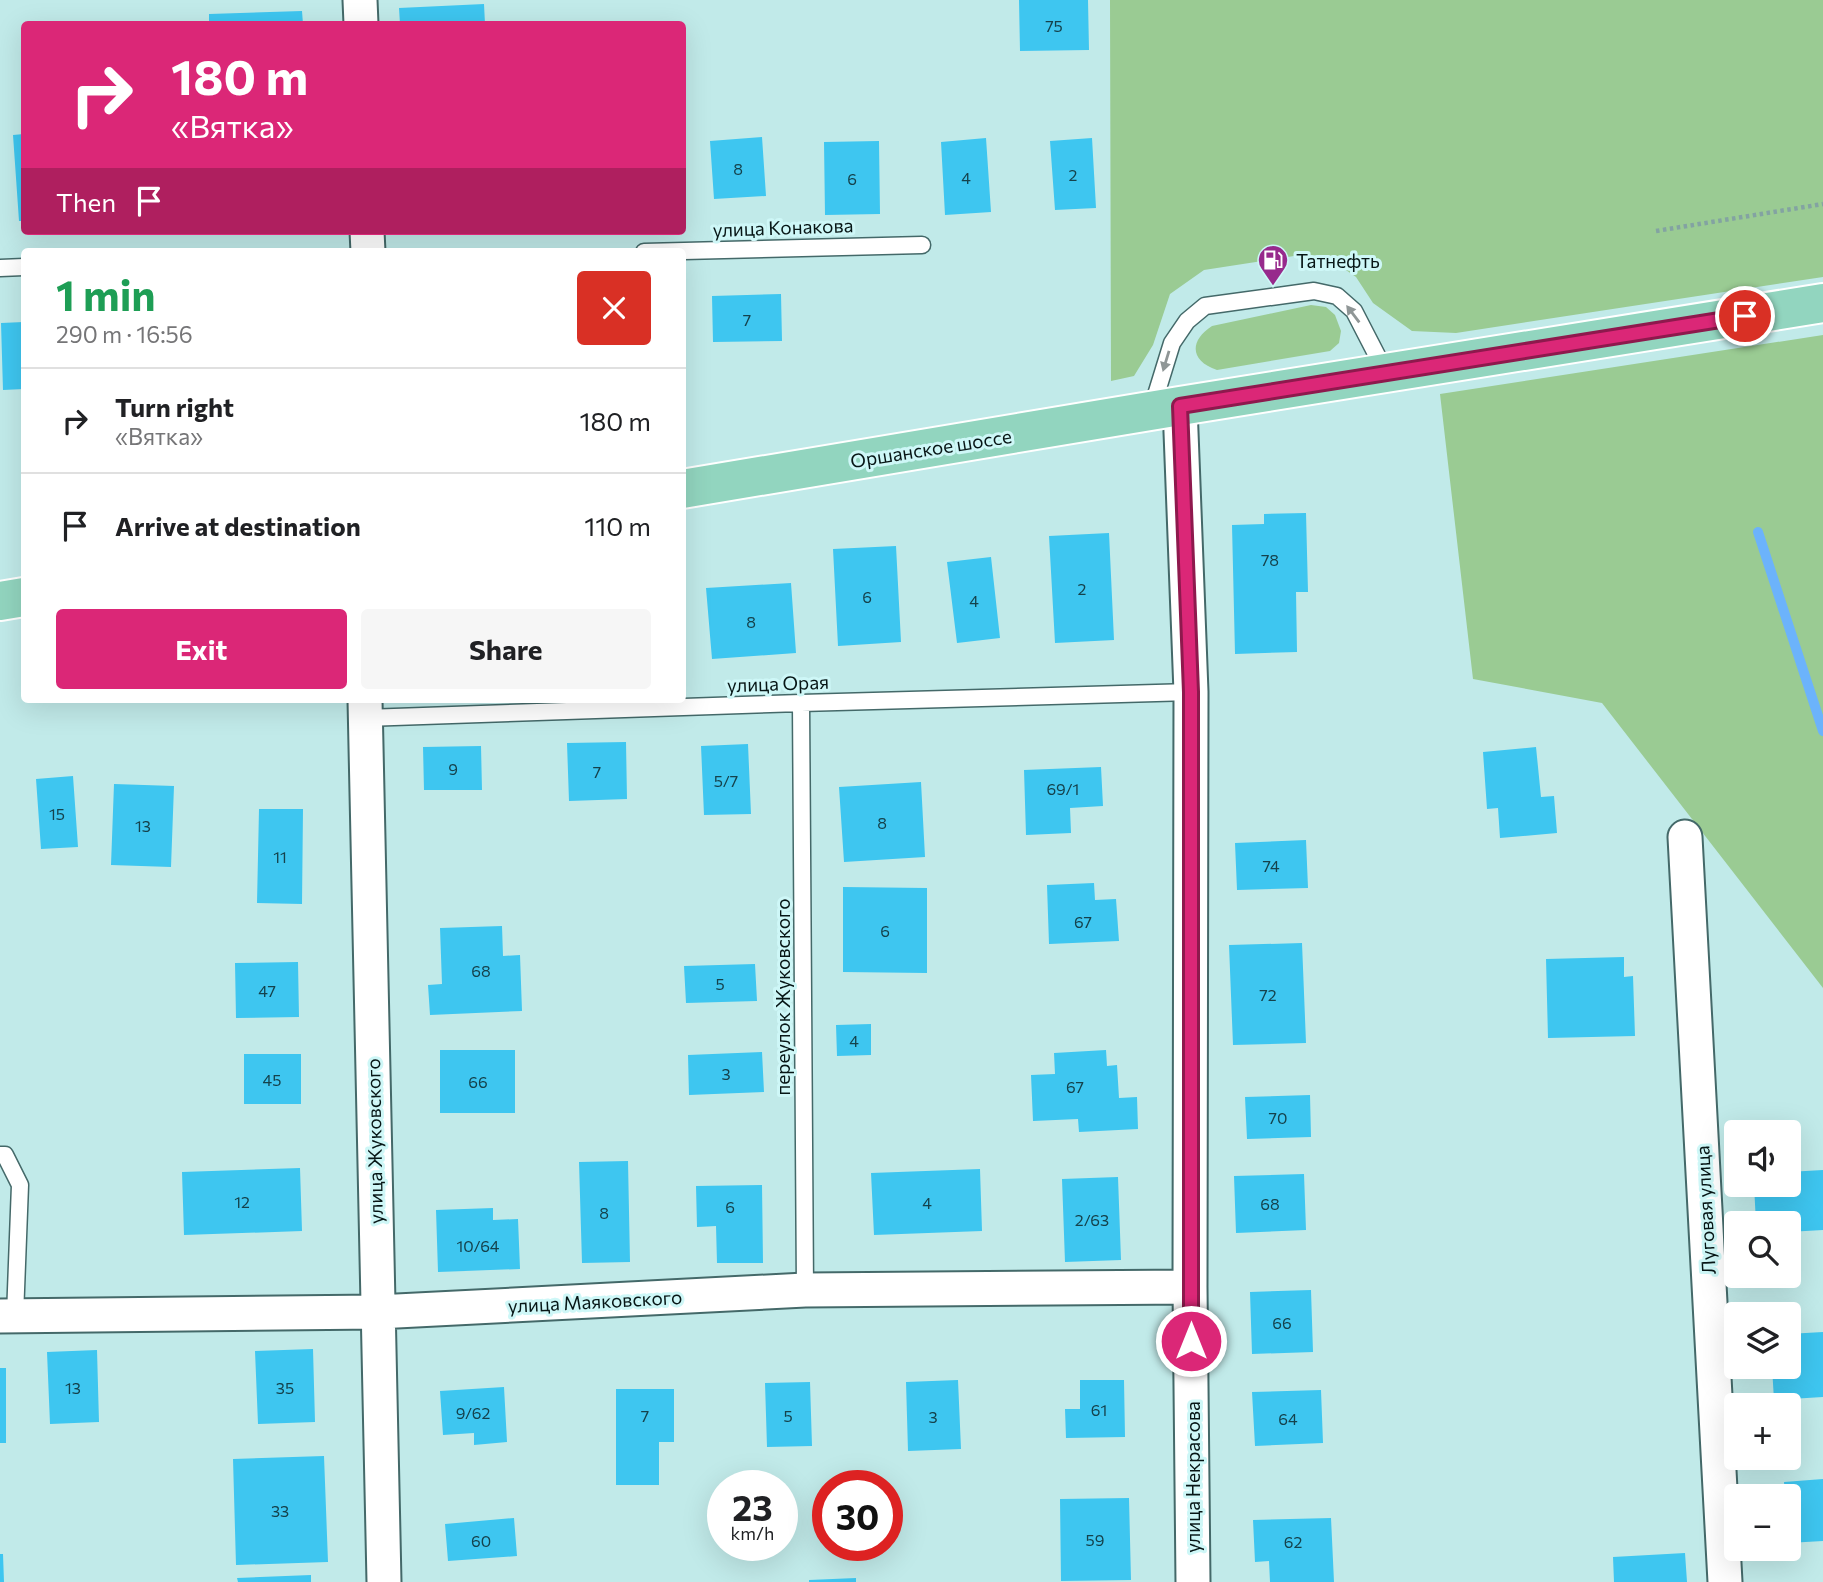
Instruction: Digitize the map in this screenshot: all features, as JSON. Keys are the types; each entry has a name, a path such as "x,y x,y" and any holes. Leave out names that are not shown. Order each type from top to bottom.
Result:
{"main road":[{"name":"Оршанское шоссе","path":"686,488 1823,303"},
{"path":"0,601 21,598"}],"street":[{"path":"360,0 361,21"},
{"name":"улица Некрасова","path":"1166,409 1191,692 1190,1287 1193,1582"},
{"name":"улица Жуковского","path":"365,709 384,1582"},
{"name":"Луговая улица","path":"1685,837 1725,1582"},
{"name":"улица Маяковского","path":"8,1316 377,1312 805,1290 1190,1287"}],"lane":[{"name":"улица Конакова","path":"686,251 922,244"},
{"path":"0,268 21,267"},
{"path":"1166,409 1172,343 1187,321 1205,306 1314,291 1337,296 1354,311 1386,373"},
{"name":"улица Орая","path":"365,709 801,703 1191,692"},
{"name":"переулок Жуковского","path":"801,703 805,1290"},
{"path":"0,1155 5,1155 20,1185 8,1316"}],"path":[{"path":"1656,231 1823,204"}],"green space":[{"path":"1110,0 1823,0 1823,277 1456,333 1412,331 1373,303 1356,277 1333,261 1294,256 1204,270 1170,294 1153,345 1134,376 1111,381"},
{"path":"1311,305 1326,307 1335,315 1341,331 1339,343 1330,351 1217,370 1197,356 1196,344 1199,338 1212,326"},
{"path":"1823,335 1823,988 1602,703 1473,679 1440,394"}],"building":[{"path":"1019,0 1088,0 1089,50 1020,51"},
{"path":"484,4 485,21 400,21 399,8"},
{"path":"302,11 303,21 209,21 209,14"},
{"path":"21,134 21,221 19,221 13,135"},
{"path":"762,137 766,196 714,199 710,141"},
{"path":"986,138 991,212 945,215 941,142"},
{"path":"1092,138 1096,208 1055,210 1050,141"},
{"path":"879,141 880,214 825,215 824,142"},
{"path":"781,294 782,341 713,342 712,296"},
{"path":"21,322 21,389 3,390 1,323"},
{"path":"1306,513 1308,592 1296,592 1297,652 1235,654 1232,525 1264,524 1264,514"},
{"path":"1109,533 1114,640 1055,643 1049,536"},
{"path":"896,546 901,642 838,646 833,549"},
{"path":"991,557 1000,638 957,643 947,562"},
{"path":"791,583 796,653 712,659 706,588"},
{"path":"626,742 627,799 569,801 567,743"},
{"path":"748,744 751,814 704,815 701,746"},
{"path":"481,746 482,790 424,790 423,747"},
{"path":"1536,747 1541,797 1554,796 1557,833 1500,838 1498,808 1487,809 1483,752"},
{"path":"1101,767 1103,806 1070,808 1071,833 1026,835 1024,770"},
{"path":"73,776 78,847 41,849 36,779"},
{"path":"921,782 925,857 844,862 839,787"},
{"path":"114,784 174,786 171,867 111,865"},
{"path":"259,809 303,809 302,904 257,903"},
{"path":"1306,840 1308,888 1237,890 1235,843"},
{"path":"1094,883 1095,900 1116,899 1119,941 1049,944 1047,885"},
{"path":"843,887 927,888 927,973 843,972"},
{"path":"502,926 503,956 520,955 522,1011 430,1015 428,985 442,984 440,928"},
{"path":"1302,943 1306,1043 1233,1045 1229,945"},
{"path":"1624,957 1624,977 1633,976 1635,1036 1548,1038 1546,959"},
{"path":"298,962 299,1017 236,1018 235,963"},
{"path":"755,964 757,1001 686,1003 684,966"},
{"path":"871,1024 871,1055 837,1056 836,1025"},
{"path":"440,1050 515,1050 515,1113 440,1113"},
{"path":"1106,1050 1107,1066 1117,1065 1119,1098 1137,1097 1138,1129 1079,1132 1078,1119 1033,1121 1031,1075 1055,1074 1054,1053"},
{"path":"762,1052 764,1092 689,1095 688,1055"},
{"path":"244,1054 301,1054 301,1104 244,1104"},
{"path":"1310,1095 1311,1137 1247,1139 1245,1097"},
{"path":"628,1161 630,1262 582,1263 579,1162"},
{"path":"300,1168 302,1231 184,1235 182,1172"},
{"path":"980,1169 982,1231 874,1235 871,1173"},
{"path":"1823,1170 1823,1230 1801,1231 1801,1211 1755,1211 1755,1197 1801,1197 1801,1171"},
{"path":"1304,1174 1306,1230 1236,1233 1234,1176"},
{"path":"1118,1177 1121,1260 1065,1262 1062,1179"},
{"path":"762,1185 763,1263 717,1263 716,1226 697,1227 696,1186"},
{"path":"493,1208 493,1220 518,1219 520,1269 438,1272 436,1210"},
{"path":"1311,1290 1313,1352 1252,1354 1250,1292"},
{"path":"1823,1332 1823,1397 1801,1398 1801,1393 1774,1393 1773,1379 1801,1379 1801,1333"},
{"path":"313,1349 315,1422 258,1424 255,1351"},
{"path":"97,1350 99,1422 50,1424 47,1352"},
{"path":"0,1368 6,1368 6,1443 0,1443"},
{"path":"958,1380 961,1449 908,1451 906,1382"},
{"path":"1080,1380 1124,1380 1125,1437 1066,1438 1065,1409 1080,1409"},
{"path":"810,1382 812,1446 767,1447 765,1383"},
{"path":"504,1387 507,1442 474,1445 474,1433 443,1435 440,1391"},
{"path":"616,1389 674,1389 674,1442 659,1442 659,1485 616,1485"},
{"path":"1321,1390 1323,1443 1255,1446 1252,1392"},
{"path":"324,1456 328,1562 236,1565 233,1459"},
{"path":"1823,1479 1823,1541 1801,1542 1801,1484 1784,1482"},
{"path":"1129,1498 1131,1580 1061,1581 1060,1499"},
{"path":"514,1518 517,1556 448,1561 445,1524"},
{"path":"1331,1518 1334,1582 1270,1582 1269,1561 1255,1562 1253,1520"},
{"path":"1685,1553 1687,1582 1614,1582 1613,1557"},
{"path":"0,1554 3,1554 4,1582 0,1582"},
{"path":"311,1575 311,1582 238,1582 237,1578"},
{"path":"856,1578 856,1582 809,1582 809,1580"}],"waterway":[{"path":"1758,532 1823,731"}],"place":[{"name":"Татнефть","path":"1273,287"}],"route":[{"path":"1191,1341 1191,692 1180,406 1745,316"}]}
